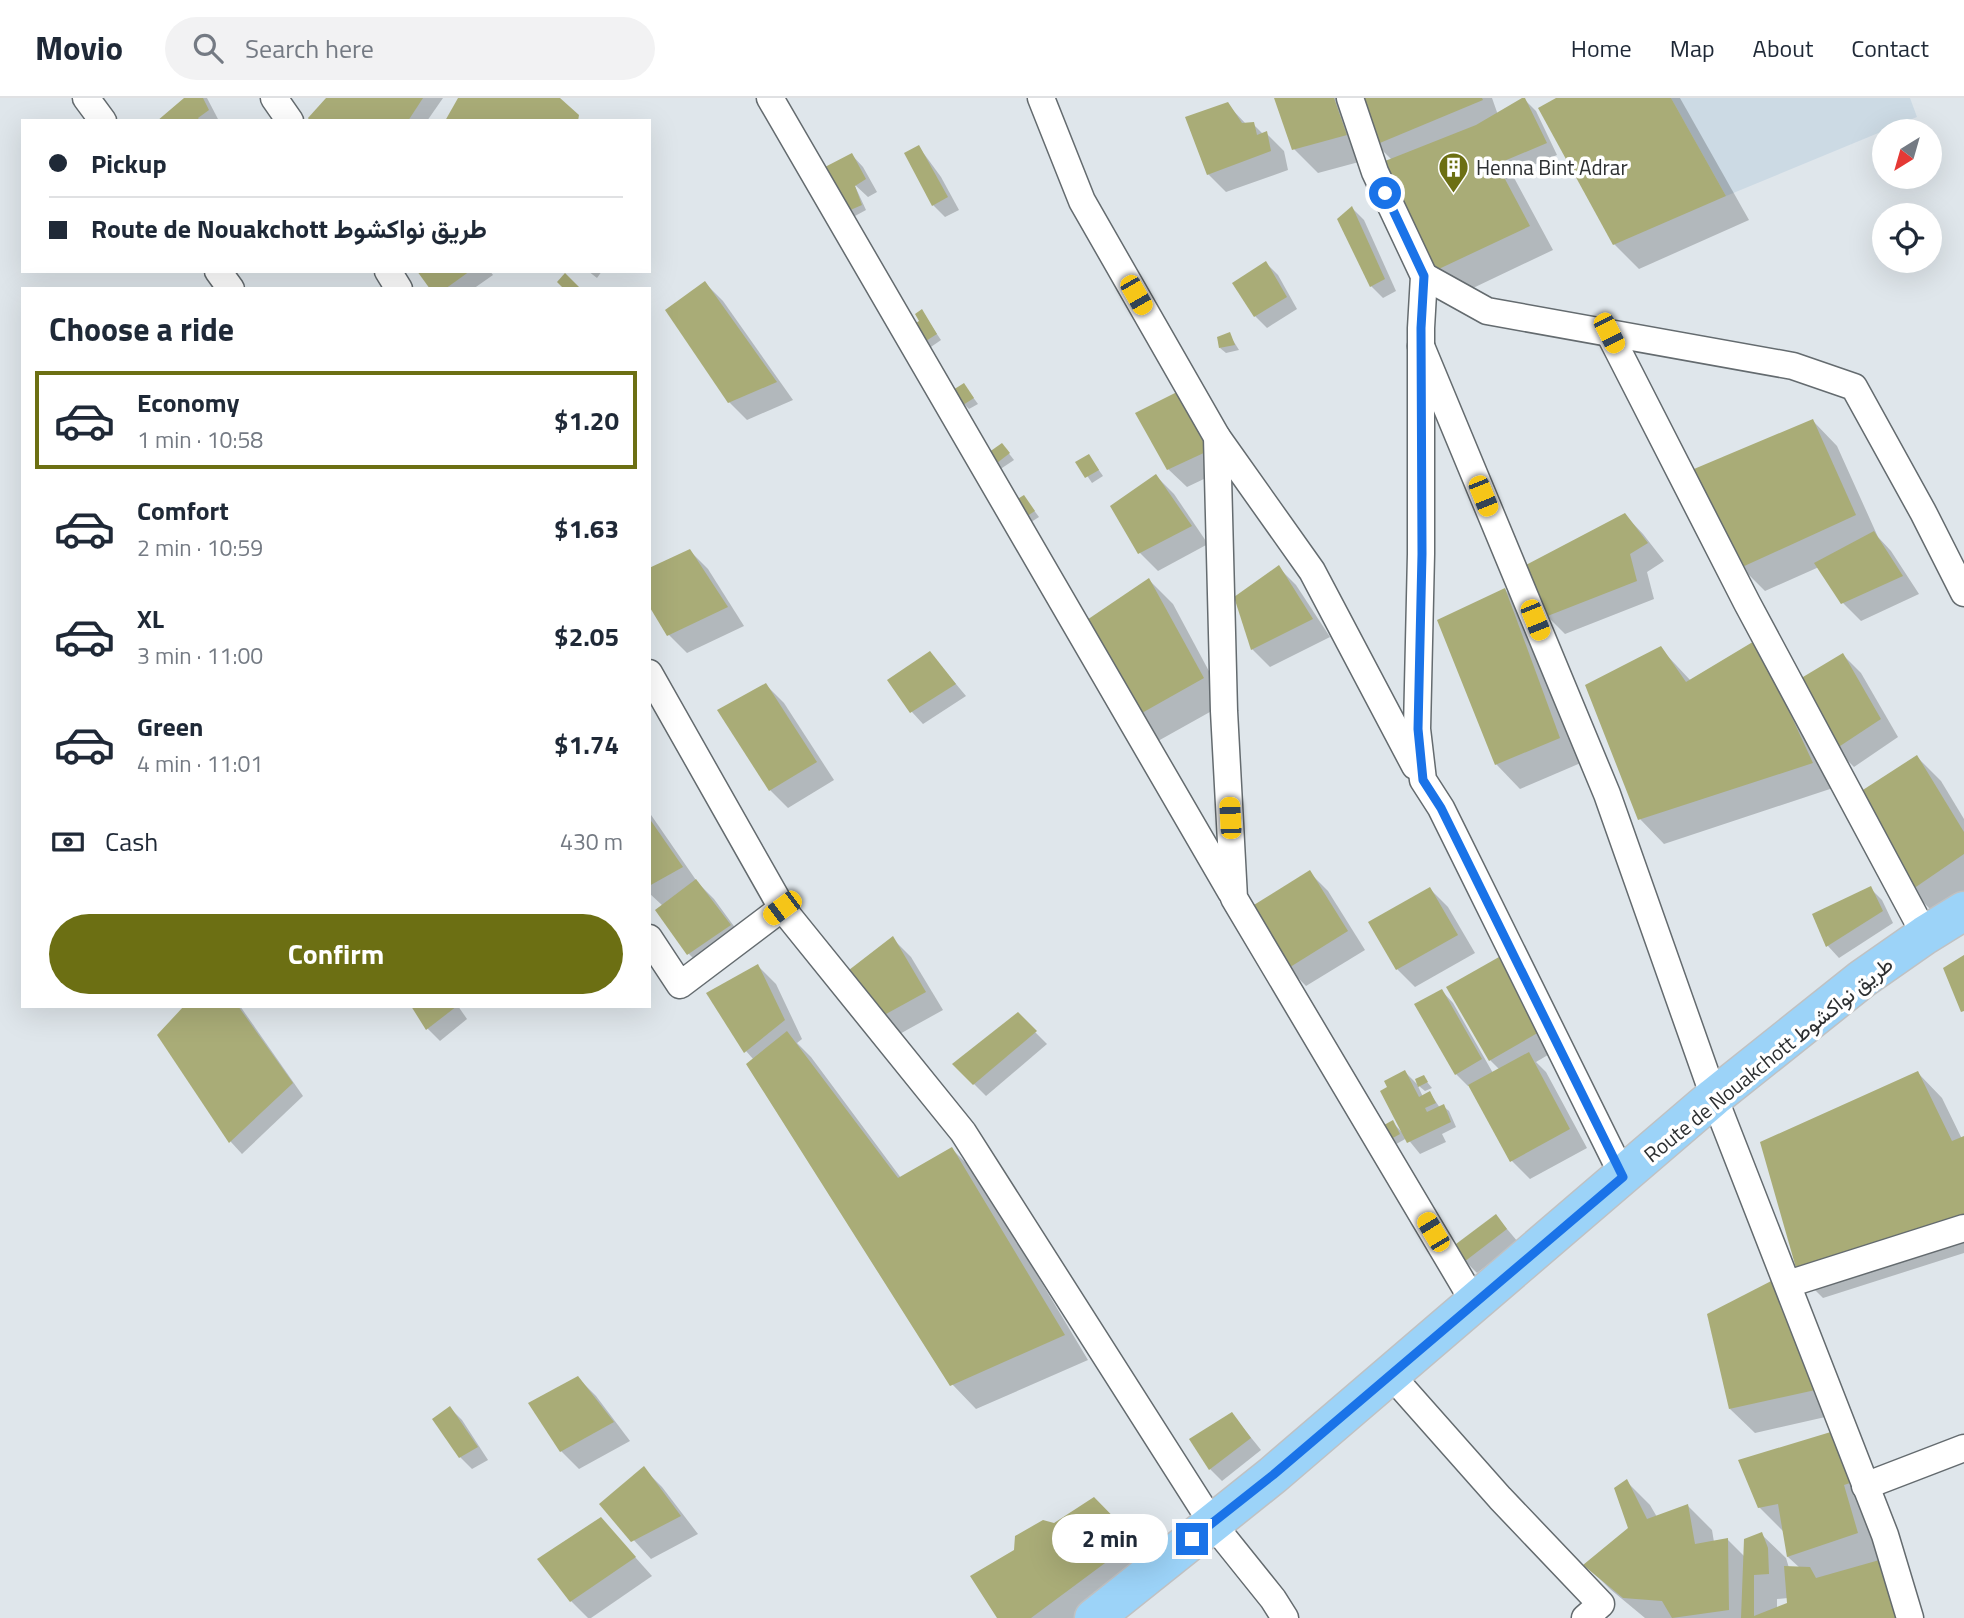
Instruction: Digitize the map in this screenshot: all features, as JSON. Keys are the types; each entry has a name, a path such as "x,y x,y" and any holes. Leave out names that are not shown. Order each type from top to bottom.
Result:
{"highway":[{"name":"Route de Nouakchott طريق نواكشوط","path":"1094,1618 1391,1375 1714,1097 1862,979 1964,911"}],"street":[{"path":"86,98 102,119"},
{"path":"274,98 289,119"},
{"path":"769,98 1272,965 1474,1302"},
{"path":"1041,98 1082,201 1217,437 1312,571 1423,780 1441,808 1623,1177"},
{"path":"1350,98 1375,172 1424,276 1418,729 1423,780"},
{"path":"1424,276 1487,311 1793,366 1854,387 1964,593"},
{"path":"1609,333 1747,603 1925,935"},
{"path":"1421,346 1606,794 1714,1097 1885,1535 1910,1618"},
{"path":"1217,437 1224,711 1234,898"},
{"path":"651,677 782,908 963,1132 1212,1523 1285,1618"},
{"path":"651,941 680,985 782,908"},
{"path":"1788,1284 1964,1228"},
{"path":"1391,1375 1500,1498 1601,1604 1585,1618"},
{"path":"1865,1486 1964,1448"}],"shaded area":[{"path":"1671,98 1910,98 1917,117 1872,119 1872,136 1726,196"}],"building":[{"path":"184,98 203,98 209,110 199,119 159,119"},
{"path":"326,98 423,98 409,119 308,118"},
{"path":"458,98 560,98 579,115 578,119 446,119"},
{"path":"1274,98 1334,98 1347,135 1292,150"},
{"path":"1358,98 1482,98 1483,100 1375,145"},
{"name":"Henna Bint Adrar","path":"1525,98 1547,143 1497,164 1530,226 1424,276 1380,163 1476,125"},
{"path":"1556,98 1671,98 1726,196 1613,245 1538,108"},
{"path":"1228,102 1242,123 1254,122 1257,135 1267,131 1271,151 1207,175 1185,117"},
{"path":"919,145 948,197 932,206 904,153"},
{"path":"852,153 866,179 855,186 862,205 848,211 825,167"},
{"path":"1352,206 1385,279 1370,287 1337,219"},
{"path":"1266,261 1287,297 1254,317 1232,283"},
{"path":"418,273 467,273 448,287 429,287"},
{"path":"565,273 579,287 562,287 557,282"},
{"path":"705,281 777,382 728,403 665,310"},
{"path":"922,309 937,334 921,344 910,327 919,321 915,314"},
{"path":"1230,332 1235,345 1219,348 1217,337"},
{"path":"964,383 974,398 963,405 953,390"},
{"path":"1177,392 1208,451 1167,470 1135,413"},
{"path":"1813,419 1856,515 1740,568 1694,469"},
{"path":"1002,443 1010,453 993,466 985,455"},
{"path":"1089,454 1099,470 1085,478 1075,462"},
{"path":"1156,474 1192,526 1138,554 1110,506"},
{"path":"1024,495 1035,511 1021,520 1011,503"},
{"path":"1625,513 1648,543 1630,554 1637,581 1545,617 1522,567"},
{"path":"1874,531 1903,576 1841,604 1814,563"},
{"path":"690,549 728,607 667,636 651,609 651,567"},
{"path":"1279,565 1313,619 1251,650 1234,597"},
{"path":"1149,578 1204,678 1133,718 1078,626"},
{"path":"1505,588 1560,738 1495,765 1437,620"},
{"path":"1756,640 1813,763 1638,820 1585,685 1661,646 1686,682"},
{"path":"930,651 956,684 910,713 887,680"},
{"path":"1843,653 1881,719 1834,750 1798,680"},
{"path":"766,683 817,762 769,791 717,710"},
{"path":"1917,755 1964,832 1964,854 1910,891 1852,797"},
{"path":"651,821 683,867 651,885"},
{"path":"1310,870 1348,931 1287,969 1249,908"},
{"path":"696,879 731,925 687,955 655,910"},
{"path":"1871,886 1883,911 1826,947 1812,914"},
{"path":"1430,887 1458,935 1396,970 1368,922"},
{"path":"893,936 926,992 877,1019 849,970"},
{"path":"1964,955 1964,1011 1961,1012 1943,968"},
{"path":"1499,957 1541,1031 1489,1061 1446,987"},
{"path":"758,964 785,1020 744,1053 706,993"},
{"path":"1442,989 1482,1059 1455,1075 1414,1004"},
{"path":"182,1008 239,1008 293,1083 229,1143 157,1035"},
{"path":"412,1008 454,1008 426,1030"},
{"path":"1018,1012 1037,1031 973,1085 952,1064"},
{"path":"787,1031 898,1178 952,1147 1065,1335 950,1386 746,1064"},
{"path":"1529,1052 1570,1129 1510,1162 1468,1085"},
{"path":"1405,1070 1419,1097 1430,1091 1436,1103 1425,1108 1427,1112 1444,1104 1451,1122 1407,1143 1380,1091 1387,1087 1384,1081"},
{"path":"1918,1071 1952,1141 1964,1136 1964,1221 1798,1275 1760,1142"},
{"path":"1424,1075 1428,1082 1418,1087 1415,1079"},
{"path":"1393,1120 1400,1134 1384,1143 1377,1129"},
{"path":"1496,1214 1507,1229 1464,1262 1452,1247"},
{"path":"1779,1277 1820,1389 1729,1409 1707,1314"},
{"path":"578,1376 614,1422 560,1452 528,1403"},
{"path":"450,1406 478,1447 459,1458 432,1419"},
{"path":"1232,1412 1251,1438 1209,1470 1189,1439"},
{"path":"1834,1431 1853,1482 1844,1485 1858,1533 1787,1557 1778,1504 1758,1508 1738,1460"},
{"path":"644,1466 681,1516 631,1542 599,1504"},
{"path":"1627,1479 1647,1519 1688,1504 1695,1544 1728,1538 1729,1610 1672,1618 1662,1601 1623,1598 1583,1565 1628,1528 1614,1488"},
{"path":"1094,1497 1136,1540 1031,1618 997,1618 970,1576 1014,1550 1015,1536 1043,1520 1054,1523"},
{"path":"601,1517 636,1557 570,1602 537,1559"},
{"path":"1762,1532 1768,1548 1769,1574 1754,1575 1754,1616 1787,1603 1784,1566 1810,1567 1816,1578 1883,1559 1898,1618 1741,1618 1744,1539"}],"place":[{"name":"Henna Bint Adrar","path":"1453,194"}],"route":[{"path":"1192,1539 1273,1475 1623,1177 1441,808 1423,780 1418,729 1422,554 1421,328 1424,276 1385,193"}]}
